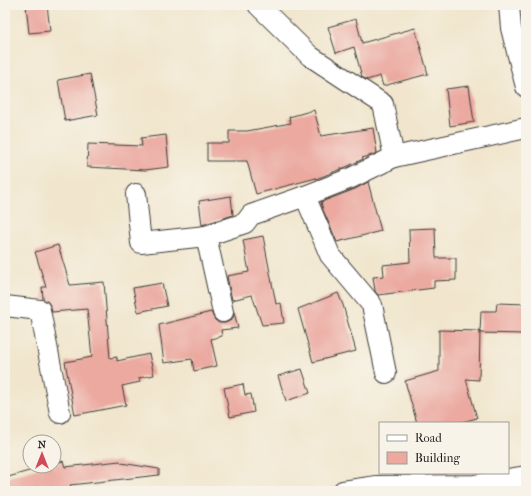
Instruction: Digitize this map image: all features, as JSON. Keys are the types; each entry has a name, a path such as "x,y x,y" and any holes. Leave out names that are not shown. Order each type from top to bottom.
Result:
{"street":[{"path":"258,5 310,56 383,104 394,157"},
{"path":"509,5 511,28 526,87"},
{"path":"136,194 141,243 206,236 245,224 251,215 350,178 394,157 526,128"},
{"path":"305,196 330,255 372,306 386,373"},
{"path":"206,236 222,312"},
{"path":"5,306 40,310 60,413"},
{"path":"343,491 377,486 474,485 526,476"}],"building":[{"path":"26,5 47,5 50,31 29,33"},
{"path":"356,19 362,43 415,28 428,74 383,86 380,76 367,80 362,77 354,47 336,53 328,27"},
{"path":"90,74 98,115 65,121 58,80"},
{"path":"469,86 474,122 450,126 446,89"},
{"path":"314,110 321,136 373,128 377,153 362,158 363,159 346,167 316,179 256,194 247,161 207,161 207,143 229,143 229,131 247,131 291,123 289,117"},
{"path":"166,135 169,167 145,170 87,167 88,144 142,146 141,138"},
{"path":"368,182 381,231 337,242 321,202 355,189"},
{"path":"231,196 233,215 202,225 199,201"},
{"path":"435,228 436,258 456,258 456,280 434,281 434,288 378,295 375,291 373,277 384,276 383,265 410,262 409,229"},
{"path":"263,236 276,304 281,303 284,323 262,325 252,295 232,300 227,276 249,272 243,240"},
{"path":"58,245 70,285 104,282 110,358 117,357 117,361 149,354 154,375 139,378 140,382 122,386 126,405 75,415 65,362 92,357 87,309 52,312 48,302 43,299 42,287 46,287 35,252"},
{"path":"162,283 167,306 138,312 133,288"},
{"path":"338,293 343,305 356,351 313,362 298,309"},
{"path":"497,303 526,304 525,334 480,333 481,311 496,311"},
{"path":"211,312 215,320 219,323 225,323 231,320 234,316 234,312 238,328 221,330 222,336 211,339 217,366 194,371 192,359 164,363 159,325"},
{"path":"439,330 480,331 479,380 466,379 477,418 463,422 417,422 405,381 439,371"},
{"path":"302,369 310,393 286,401 278,376"},
{"path":"243,384 245,395 251,394 254,412 230,417 224,388"},
{"path":"62,461 65,467 120,461 121,463 159,469 159,475 70,485 72,491 5,491 5,478 22,473 62,474"}]}
